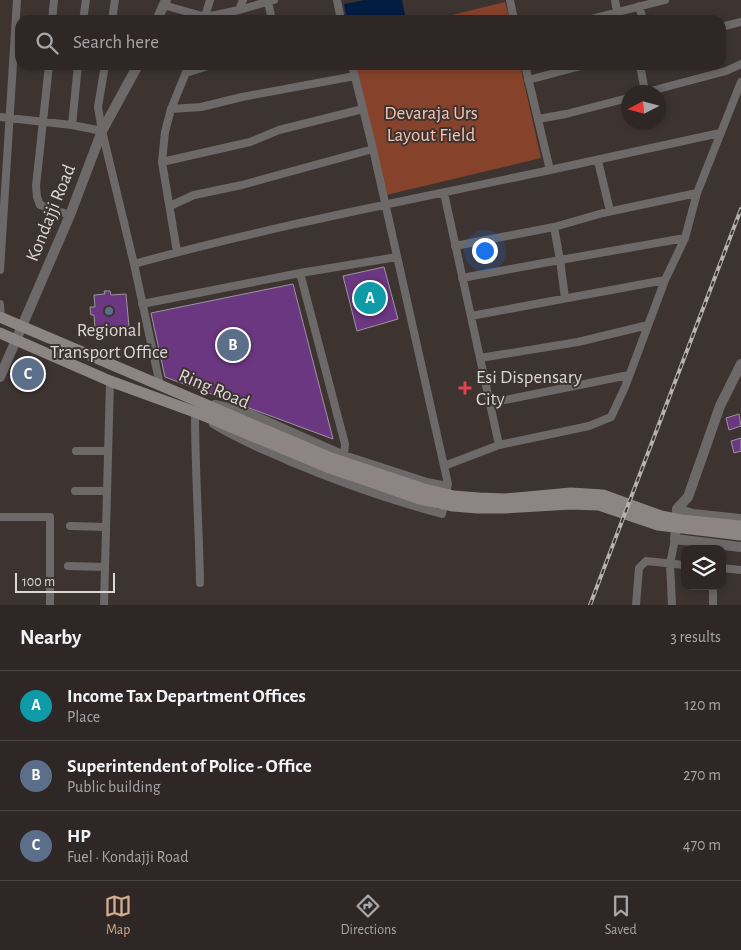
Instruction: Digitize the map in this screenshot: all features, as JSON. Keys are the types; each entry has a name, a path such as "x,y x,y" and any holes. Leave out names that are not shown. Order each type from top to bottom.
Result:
{"main road":[{"name":"Ring Road","path":"1,318 160,385 195,406"},
{"path":"0,333 110,381 195,406 420,499 453,506 504,508 571,504 599,505 658,525 741,535"},
{"path":"329,463 454,496 505,499 571,493 603,495 661,516 741,526"}],"street":[{"path":"15,15 17,0"},
{"path":"52,15 54,0"},
{"path":"84,15 86,0"},
{"path":"113,15 115,0"},
{"path":"206,15 210,0"},
{"path":"239,10 243,0"},
{"path":"337,0 340,15"},
{"path":"510,0 513,15"},
{"path":"614,0 617,12"},
{"path":"606,15 665,0"},
{"path":"218,15 271,1 272,15"},
{"path":"159,15 164,3 197,15"},
{"path":"640,6 642,15"},
{"path":"0,270 4,117 15,18"},
{"path":"726,26 741,22"},
{"path":"666,87 726,71 741,64"},
{"path":"48,70 36,197 40,206 70,215"},
{"path":"72,125 78,70"},
{"path":"104,70 98,107 102,131 134,264 160,385"},
{"name":"Kondajji Road","path":"0,377 70,215 102,131 135,70"},
{"path":"177,252 162,162 165,132 171,109 187,70"},
{"path":"195,406 235,438 324,476 442,514 447,486 444,466 398,257 353,70"},
{"path":"526,70 550,170"},
{"path":"528,80 566,70"},
{"path":"641,70 644,85"},
{"path":"171,109 201,107 242,97 355,76"},
{"path":"444,466 499,445 589,426 610,417 629,375 665,280 685,238 697,193 741,82"},
{"path":"538,119 621,100"},
{"path":"162,162 250,142 279,130 363,109"},
{"path":"4,117 72,125 102,131"},
{"path":"134,264 177,252 386,205 598,161 720,133"},
{"path":"170,206 194,195 242,185 373,149"},
{"path":"598,161 610,211"},
{"path":"444,193 499,445"},
{"path":"455,246 554,227 610,211 697,193"},
{"path":"554,227 565,298"},
{"path":"462,278 685,238"},
{"path":"142,304 300,273 398,257"},
{"path":"300,273 345,444 344,455"},
{"path":"471,316 665,280"},
{"path":"0,304 1,318"},
{"path":"480,358 578,342 648,325"},
{"path":"672,605 670,564 675,539 677,509 688,497 720,406 741,364"},
{"path":"490,403 629,375"},
{"path":"104,605 110,381"},
{"path":"195,406 244,410 344,455 426,482 447,486"},
{"path":"195,406 195,476 200,583"},
{"path":"76,451 108,450"},
{"path":"75,491 107,491"},
{"path":"677,509 693,514 741,519"},
{"path":"0,517 50,517 50,605"},
{"path":"70,526 106,527"},
{"path":"675,539 741,547"},
{"path":"636,605 639,568 646,561 681,565"},
{"path":"68,566 105,567"},
{"path":"726,568 741,570"},
{"path":"713,590 713,605"}],"green space":[{"path":"505,2 509,15 452,15"},
{"name":"Devaraja Urs Layout Field","path":"357,70 521,70 541,158 386,195"}],"water":[{"path":"365,0 402,0 405,15 346,15 344,4"}],"building":[{"path":"384,267 398,319 357,331 343,276"},
{"path":"293,284 333,439 165,377 151,313"},
{"name":"Regional Transport Office","path":"104,291 110,291 111,295 126,294 129,327 95,329 94,315 91,315 90,307 95,307 94,295 105,294"},
{"path":"739,414 741,426 729,430 726,418"},
{"path":"741,438 741,451 734,453 731,441"}],"railway":[{"path":"590,605 741,209"}],"place":[{"name":"Income Tax Department Offices","path":"370,298"},
{"name":"Regional Transport Office","path":"109,311"},
{"name":"Superintendent of Police - Office","path":"233,345"},
{"name":"HP","path":"28,374"},
{"name":"Esi Dispensary City","path":"465,388"}]}
